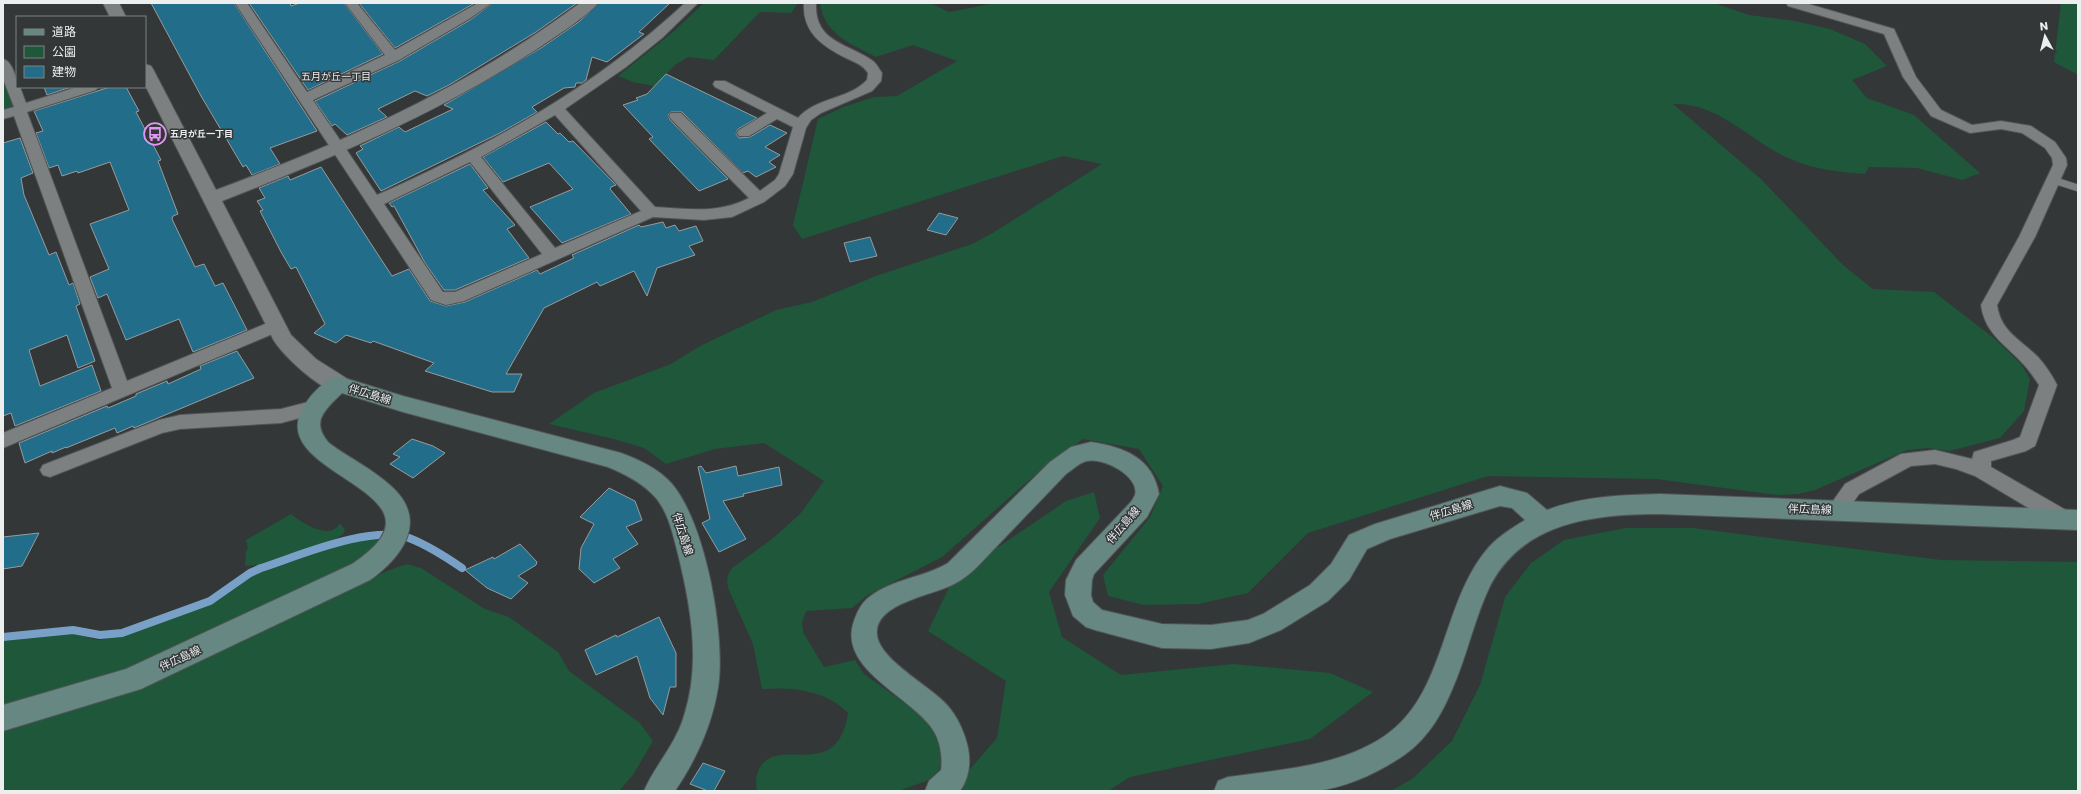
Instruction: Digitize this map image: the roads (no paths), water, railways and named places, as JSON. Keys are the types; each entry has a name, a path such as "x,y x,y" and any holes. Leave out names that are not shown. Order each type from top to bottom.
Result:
{"main road":[{"name":"伴広島線","path":"3,718 131,680 361,572 378,561 390,548 396,536 398,520 396,509 387,497 376,487 325,452 310,439 308,432 308,421 316,407 338,384 403,404 613,459 640,472 663,490 679,516 686,535 703,616 706,669 705,688 696,722 686,747 672,773 658,791"},
{"name":"伴広島線","path":"939,791 952,781 956,773 953,742 946,725 933,709 879,665 869,654 865,643 864,630 867,618 877,606 890,596 937,582 957,570 1058,468 1079,453 1103,453 1124,460 1138,472 1145,482 1146,494 1139,510 1085,567 1079,580 1078,595 1082,608 1095,619 1162,636 1211,637 1250,631 1272,622 1319,593 1331,582 1340,572 1358,542 1384,531 1500,496 1519,500 1544,522"},
{"name":"伴広島線","path":"1228,791 1355,767 1373,758 1404,738 1422,719 1436,697 1447,671 1466,613 1483,576 1496,558 1512,541 1544,522 1578,510 1629,503 2071,520"}],"street":[{"path":"111,3 118,16"},
{"path":"241,3 376,202 437,296 441,298 458,297 651,212 693,216 732,212 759,199 780,183 786,174 800,125 808,115 816,110 868,89 875,76 874,68 870,64 834,46 816,31 809,14 810,3"},
{"path":"351,3 394,57"},
{"path":"461,3 471,13"},
{"path":"305,98 394,57 486,3"},
{"path":"211,198 338,148 418,110 466,85 530,47 590,3"},
{"path":"376,202 472,156 556,108 618,67 665,29 692,3"},
{"path":"1792,3 1889,32 1910,77 1936,114 1970,129 1993,125 2010,125 2036,134 2050,145 2059,158 2060,166 2027,237 1989,305 1989,315 1993,325 2000,334 2032,363 2048,385 2028,441 2019,446 1981,457 1982,472"},
{"path":"4,69 20,109 122,391"},
{"path":"146,72 283,339 299,358 338,384"},
{"path":"720,84 800,125"},
{"path":"3,115 88,88"},
{"path":"556,108 651,212"},
{"path":"744,133 777,113"},
{"path":"676,116 759,199"},
{"path":"472,156 552,255"},
{"path":"3,440 276,326"},
{"path":"50,470 149,431 180,422 281,416 316,407"},
{"path":"1836,510 1852,489 1908,459 1935,457 1958,462 1982,472 2071,520"}],"lane":[{"path":"2053,180 2078,188"}],"waterway":[{"path":"3,637 73,630 100,635 122,633 210,601 250,573 261,568 315,549 355,538 375,535 393,535 409,538 423,544 462,568"}],"place":[{"name":"五月が丘一丁目","path":"155,134"}],"district":[{"name":"五月が丘一丁目","path":"336,76"}]}
